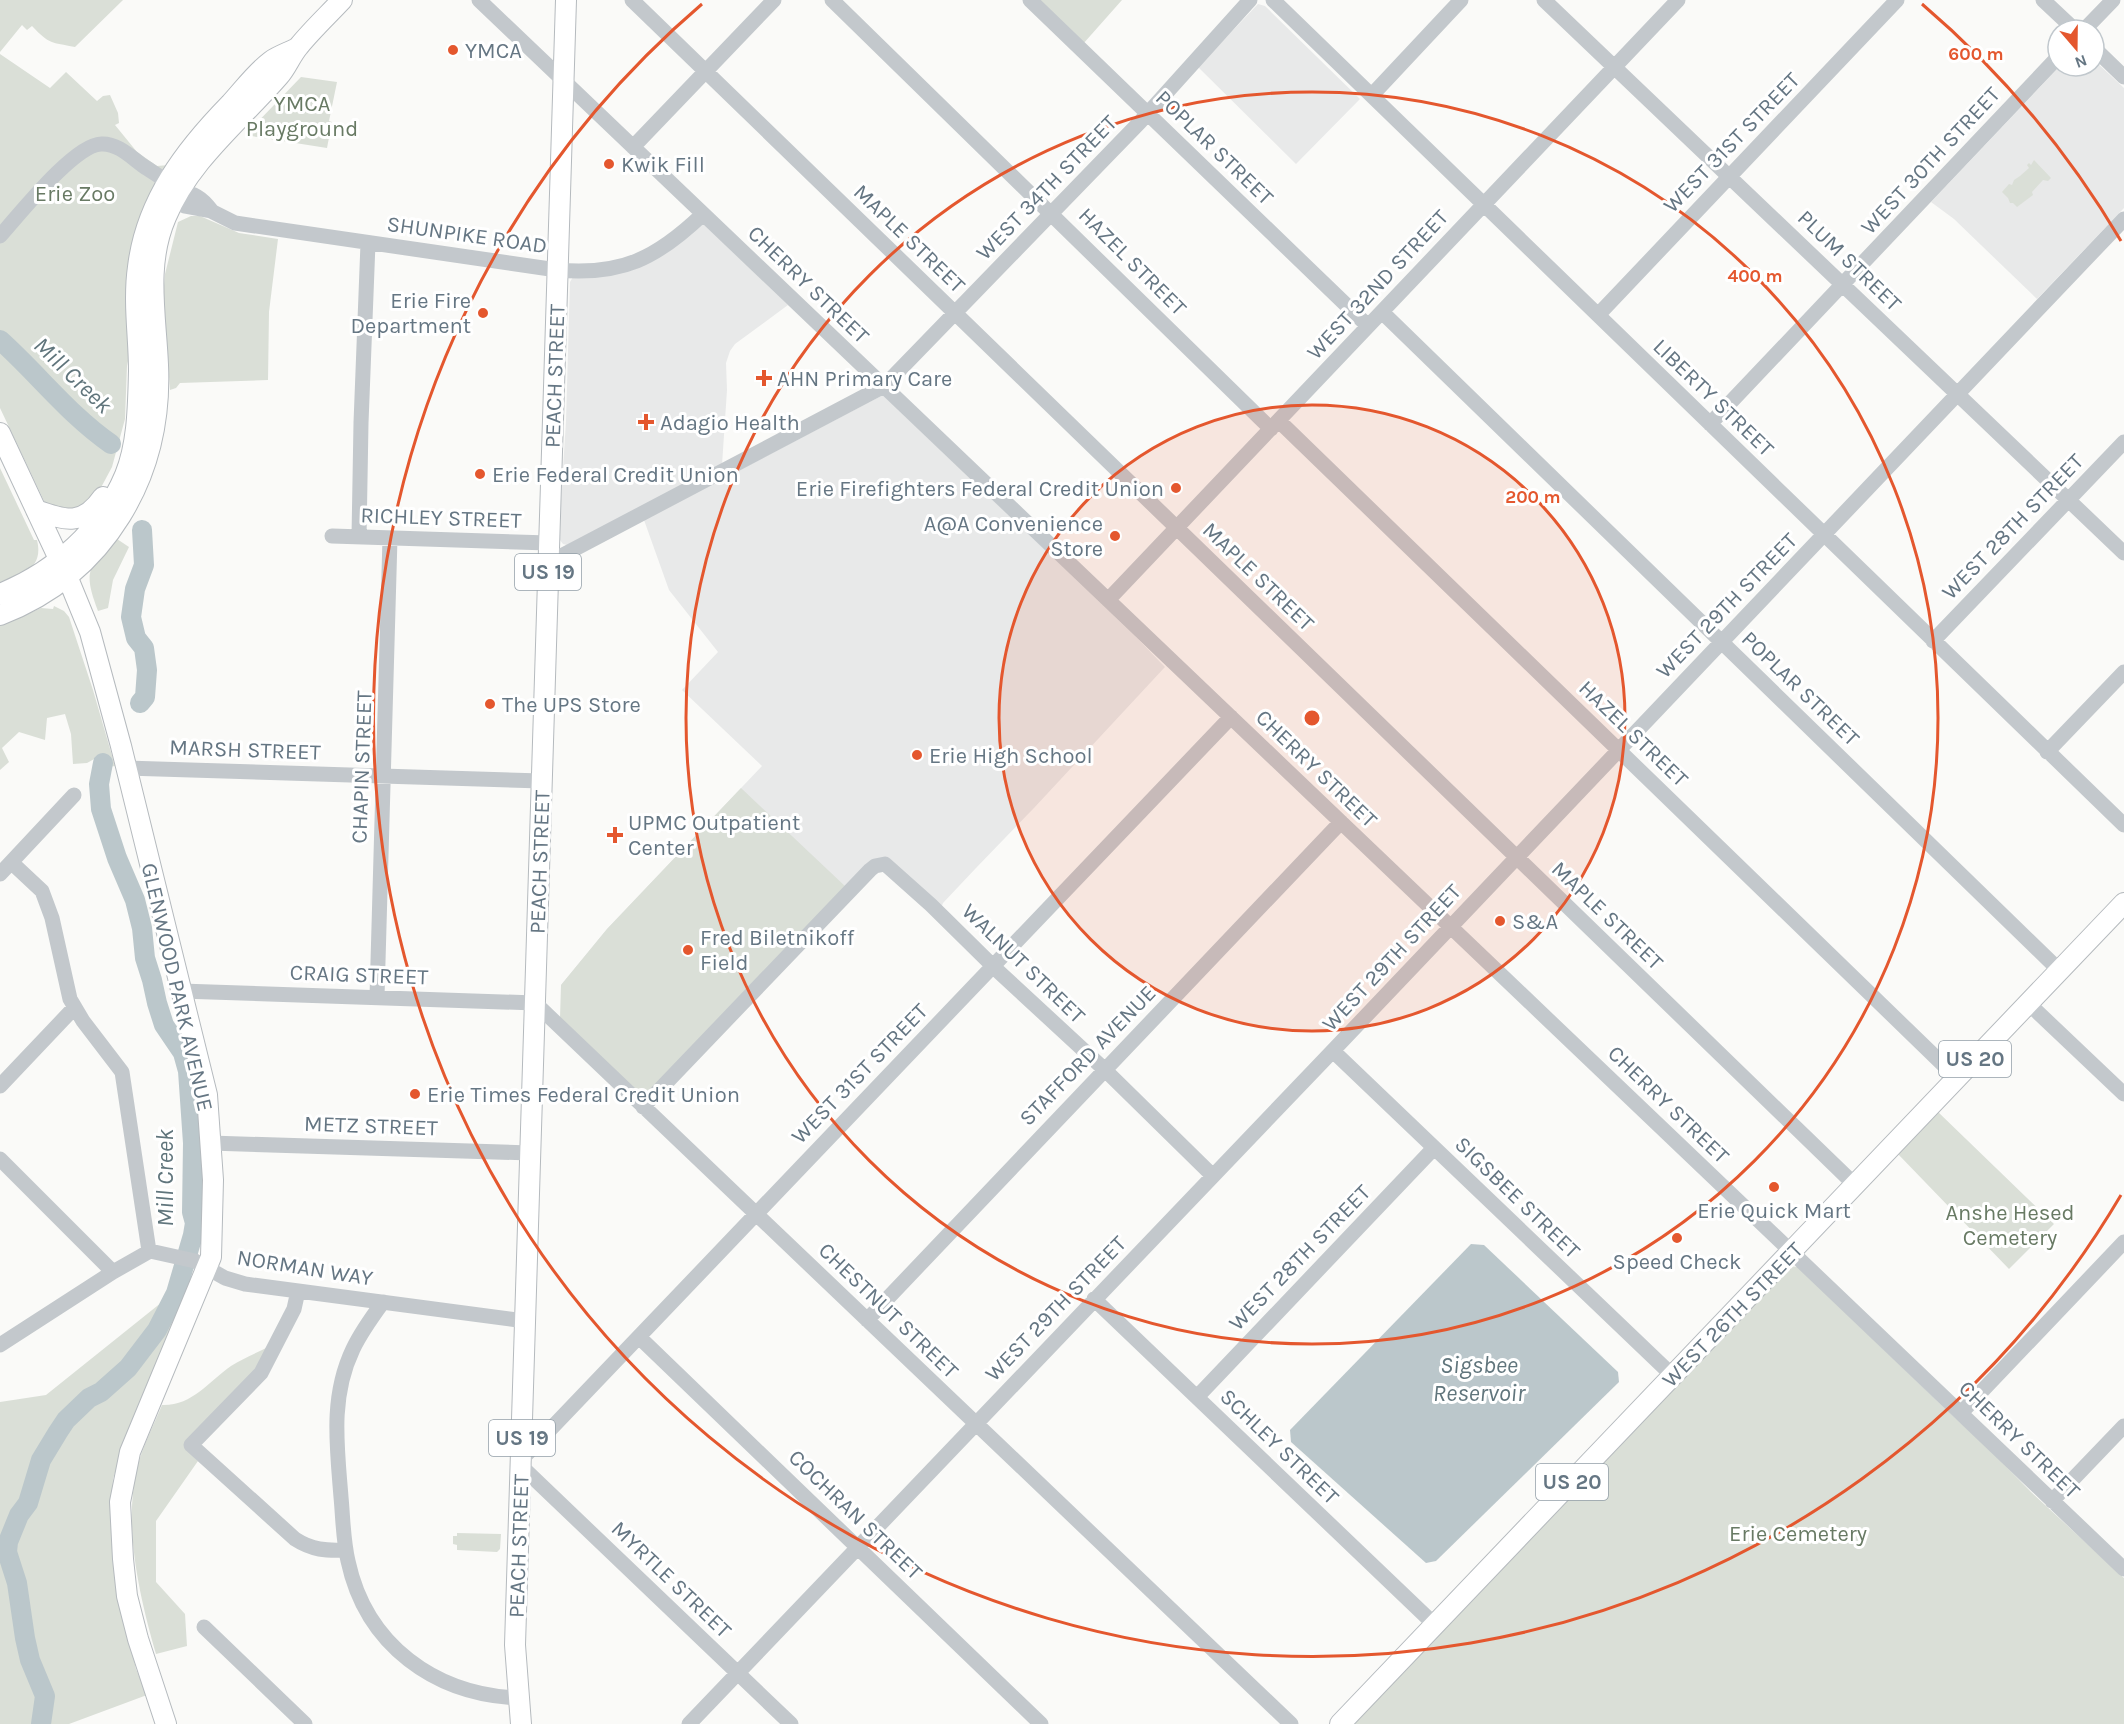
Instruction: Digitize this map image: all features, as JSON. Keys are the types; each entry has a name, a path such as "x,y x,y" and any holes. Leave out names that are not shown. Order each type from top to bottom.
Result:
{"main road":[{"path":"0,594 36,576 64,568 94,551 97,524 125,474 133,442 138,408 136,297 138,265 159,214 172,188 281,74 297,47 342,0"},
{"name":"PEACH STREET","path":"521,1724 516,1644 566,0"},
{"path":"36,510 69,520 78,519 97,524 119,520 139,482 154,432 158,385 153,272 159,214"},
{"name":"GLENWOOD PARK AVENUE","path":"0,433 64,568 90,632 207,1095 212,1223 211,1257 201,1265 130,1452 120,1502 123,1559 128,1596 138,1639 166,1724"},
{"path":"0,615 40,596 64,568"},
{"name":"WEST 26TH STREET","path":"1340,1724 2124,903"}],"street":[{"name":"CHERRY STREET","path":"479,0 2124,1569"},
{"name":"MAPLE STREET","path":"632,0 1855,1185"},
{"path":"633,147 774,0"},
{"name":"HAZEL STREET","path":"832,0 1275,425 1619,750 1957,1078"},
{"name":"POPLAR STREET","path":"1030,0 1368,326"},
{"name":"WEST 34TH STREET","path":"549,553 884,386 1148,113 1250,0"},
{"name":"LIBERTY STREET","path":"1273,0 2124,825"},
{"path":"1371,95 1461,0"},
{"name":"PLUM STREET","path":"1544,0 2124,553"},
{"name":"WEST 32ND STREET","path":"1108,600 1678,0"},
{"name":"WEST 31ST STREET","path":"1598,315 1897,0"},
{"path":"2043,0 2062,18"},
{"path":"2096,18 2113,0"},
{"path":"2106,60 2124,77"},
{"name":"WEST 30TH STREET","path":"1710,424 2046,70"},
{"name":"SHUNPIKE ROAD","path":"0,236 77,155 94,145 103,144 125,152 172,188 191,193 204,202 211,211 240,224 557,270 599,271 636,262 672,242 703,214"},
{"name":"WEST 29TH STREET","path":"689,1724 1333,1052 2124,219"},
{"path":"359,537 368,243"},
{"name":"POPLAR STREET","path":"1382,312 2059,970"},
{"name":"WEST 28TH STREET","path":"1933,641 2124,442"},
{"name":"RICHLEY STREET","path":"332,536 390,538 549,553"},
{"name":"CHAPIN STREET","path":"377,997 390,538"},
{"path":"2047,752 2124,672"},
{"name":"WEST 31ST STREET","path":"521,1463 1231,717"},
{"name":"MARSH STREET","path":"126,768 542,781"},
{"path":"0,874 74,795"},
{"name":"STAFFORD AVENUE","path":"867,1320 1341,822"},
{"path":"0,1345 149,1251 122,1072 70,999 46,899 36,884 11,862"},
{"name":"WALNUT STREET","path":"643,1107 870,870 879,864 885,864 1104,1069 1213,1176"},
{"name":"CRAIG STREET","path":"181,991 535,1003"},
{"name":"CHESTNUT STREET","path":"535,1003 1291,1724"},
{"path":"2028,1003 2124,1094"},
{"path":"0,1086 75,1008"},
{"name":"SIGSBEE STREET","path":"1333,1052 1673,1376"},
{"name":"METZ STREET","path":"210,1143 530,1153"},
{"name":"WEST 28TH STREET","path":"1197,1397 1434,1148"},
{"path":"0,1159 113,1272"},
{"path":"1961,1413 2124,1242"},
{"name":"NORMAN WAY","path":"149,1251 171,1255 201,1265 235,1282 525,1321"},
{"path":"298,1291 294,1309 261,1373 191,1445 295,1539 322,1550 346,1550"},
{"name":"SCHLEY STREET","path":"1095,1299 1435,1625"},
{"path":"383,1302 353,1349 338,1395 336,1427 346,1550 351,1574 362,1603 379,1630 400,1653 435,1678 454,1687 500,1697 519,1698"},
{"name":"COCHRAN STREET","path":"639,1337 1041,1724"},
{"path":"2052,1501 2124,1426"},
{"name":"MYRTLE STREET","path":"521,1463 791,1724"},
{"path":"204,1627 305,1724"}],"shaded area":[{"path":"1258,4 1265,6 1360,99 1296,164 1198,67"},
{"path":"2106,71 2124,88 2124,208 2037,299 1954,219 1931,202 2049,78 2106,78"},
{"path":"703,223 788,305 735,344 730,351 726,363 727,390 722,465 567,545 563,544 560,540 561,500 570,282 573,277 613,275"},
{"name":"Erie High School","path":"883,395 1165,667 943,903 941,908 892,863 846,887 561,985 607,929 762,766 682,690 718,652 669,590 644,520"}],"green space":[{"path":"0,0 123,0 75,47 51,42 32,26 27,30 22,25 0,52"},
{"path":"1038,0 1122,0 1083,44"},
{"name":"Erie Zoo","path":"0,54 50,88 66,72 97,101 103,96 110,95 118,113 119,123 115,125 137,152 157,166 169,165 127,366 125,419 112,467 97,495 74,514 45,503 0,408"},
{"name":"YMCA Playground","path":"301,77 337,82 329,121 332,122 327,148 245,135"},
{"path":"2034,160 2051,178 2048,181 2043,180 2032,192 2033,195 2017,207 2010,203 2002,192 2029,168 2027,165 2029,163 2031,165"},
{"path":"191,216 200,216 239,233 278,239 269,312 268,380 180,383 176,388 170,390 163,297 165,274 178,222"},
{"path":"0,468 34,540 37,540 38,550 37,558 29,570 0,587"},
{"path":"114,537 129,547 113,580 108,608 98,611 91,587 91,571 98,556"},
{"path":"54,606 64,611 69,617 115,766 109,767 96,758 87,763 73,764 71,734 65,714 47,718 45,740 19,732 2,748 9,762 0,770 0,626 41,608 53,609"},
{"name":"Fred Biletnikoff Field","path":"741,788 846,887 646,1096 642,1096 560,1018 561,985 607,929"},
{"name":"Anshe Hesed Cemetery","path":"1937,1111 2054,1224 2009,1269 1897,1153"},
{"name":"Erie Cemetery","path":"1789,1266 1798,1267 1986,1446 2031,1492 2124,1578 2124,1724 1350,1724"},
{"path":"197,1274 128,1430 113,1479 111,1524 113,1566 136,1669 147,1695 69,1724 0,1724 0,1402 46,1395"},
{"path":"270,1346 260,1369 184,1447 198,1461 156,1521 156,1582 185,1614 187,1646 156,1654 139,1586 133,1538 133,1491 142,1453 162,1405 182,1402 199,1392 240,1360"},
{"path":"457,1533 501,1534 500,1549 497,1552 457,1550 457,1545 453,1544 453,1536 457,1536"}],"water":[{"name":"Sigsbee Reservoir","path":"1471,1244 1484,1245 1618,1372 1619,1382 1436,1561 1426,1563 1291,1442 1290,1430"}],"waterway":[{"name":"Mill Creek","path":"0,340 67,407 111,444"},
{"name":"Mill Creek","path":"140,703 145,697 147,670 144,648 136,638 131,617 135,589 144,565 142,530"},
{"name":"Mill Creek","path":"41,1724 45,1696 30,1660 17,1583 7,1552 8,1542 19,1515 28,1503 41,1460 66,1420 89,1398 101,1392 128,1368 157,1330 176,1293 195,1223 192,1212 193,1143 188,1071 183,1053 164,1025 145,958 142,928 135,900 117,858 101,809 99,784 103,763"}],"place":[{"name":"YMCA","path":"453,50"},
{"name":"Kwik Fill","path":"609,164"},
{"name":"Erie Fire Department","path":"483,313"},
{"name":"AHN Primary Care","path":"764,378"},
{"name":"Adagio Health","path":"646,422"},
{"name":"Erie Federal Credit Union","path":"480,474"},
{"name":"Erie Firefighters Federal Credit Union","path":"1176,488"},
{"name":"A@A Convenience Store","path":"1115,536"},
{"name":"The UPS Store","path":"490,704"},
{"name":"Erie High School","path":"917,755"},
{"name":"UPMC Outpatient Center","path":"615,835"},
{"name":"S&A","path":"1500,921"},
{"name":"Fred Biletnikoff Field","path":"688,950"},
{"name":"Erie Times Federal Credit Union","path":"415,1094"},
{"name":"Erie Quick Mart","path":"1774,1187"},
{"name":"Speed Check","path":"1677,1238"}]}
